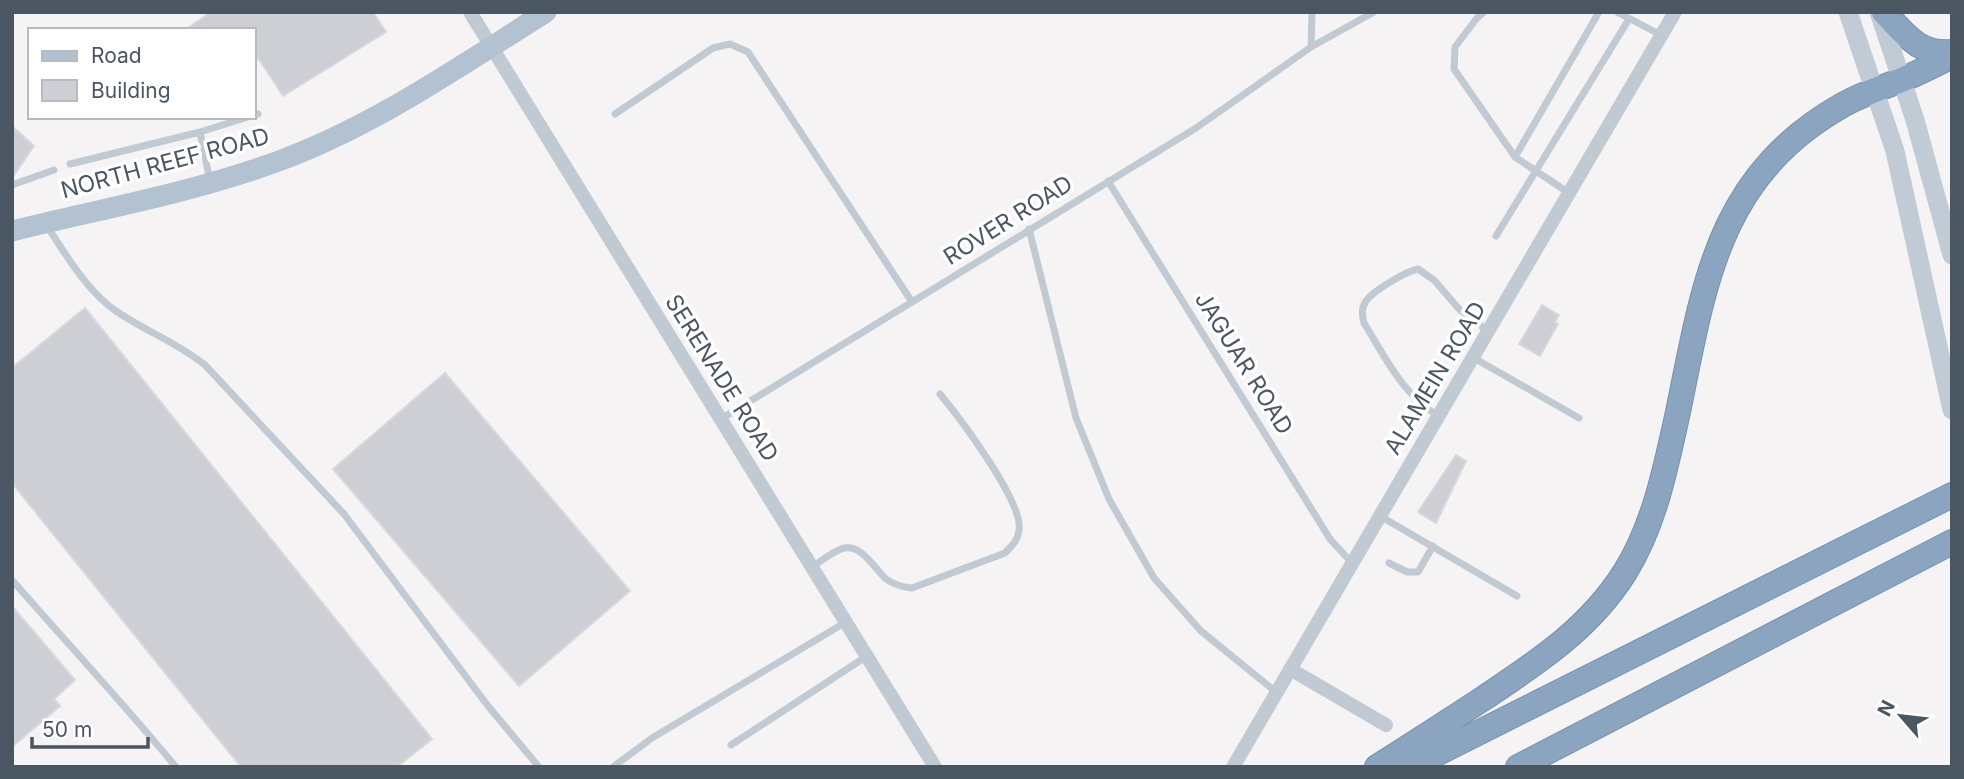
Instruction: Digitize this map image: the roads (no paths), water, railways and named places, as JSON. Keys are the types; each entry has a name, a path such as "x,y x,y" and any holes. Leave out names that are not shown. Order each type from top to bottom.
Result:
{"highway":[{"path":"1884,12 1915,44 1935,52 1952,54"},
{"path":"1377,767 1544,658 1603,604 1626,571 1644,535 1659,491 1712,260 1751,184 1770,161 1828,115 1874,88 1902,79 1952,54"},
{"path":"1410,767 1952,495"},
{"path":"1518,767 1952,542"}],"main road":[{"name":"NORTH REEF ROAD","path":"12,231 210,182 278,162 394,106 547,12"},
{"path":"1848,12 1895,151 1951,405"},
{"path":"1879,12 1915,120 1952,255"}],"street":[{"name":"SERENADE ROAD","path":"470,12 935,767"},
{"name":"ALAMEIN ROAD","path":"1233,767 1675,12"},
{"path":"1290,669 1386,725"}],"lane":[{"path":"1311,47 1312,12"},
{"name":"ROVER ROAD","path":"721,419 1196,128 1311,47 1374,12"},
{"path":"1484,12 1455,47 1454,69 1515,157 1569,194"},
{"path":"1515,157 1600,12"},
{"path":"1617,12 1661,35"},
{"path":"1496,236 1629,19"},
{"path":"615,114 713,48 730,44 748,52 912,302"},
{"path":"70,164 242,119"},
{"path":"200,132 210,182"},
{"path":"12,185 54,170"},
{"name":"JAGUAR ROAD","path":"1108,181 1330,539 1352,563"},
{"path":"45,223 72,263 105,302 205,365 344,514 488,706 540,767"},
{"path":"1029,229 1076,418 1109,499 1154,578 1201,631 1276,692"},
{"path":"1438,416 1405,389 1364,323 1362,312 1365,302 1373,294 1410,271 1418,269 1434,280 1459,309 1489,332"},
{"path":"1474,358 1579,418"},
{"path":"812,566 841,549 854,549 862,552 887,579 900,587 912,588 1004,553 1016,541 1020,528 1012,502 974,438 940,394"},
{"path":"1380,516 1517,596"},
{"path":"1389,563 1407,572 1418,572 1433,546"},
{"path":"12,580 100,681 125,705 176,767"},
{"path":"614,767 652,738 846,622"},
{"path":"731,746 867,656"}]}
